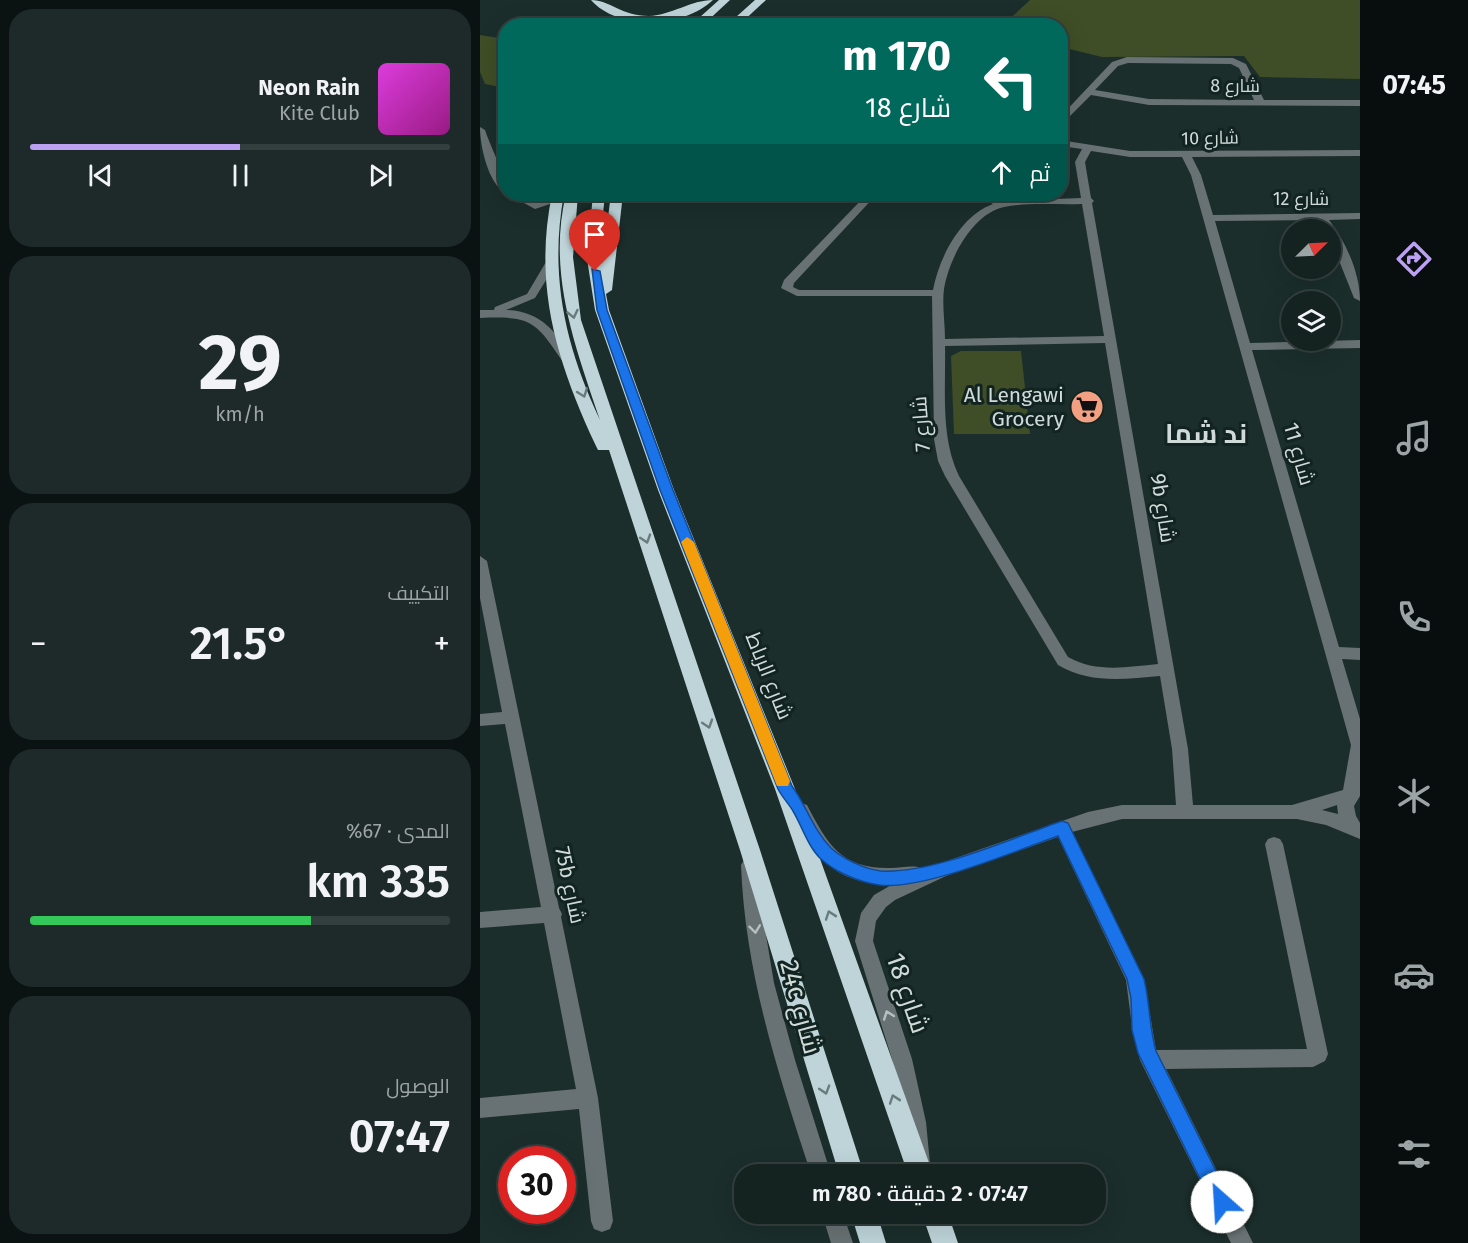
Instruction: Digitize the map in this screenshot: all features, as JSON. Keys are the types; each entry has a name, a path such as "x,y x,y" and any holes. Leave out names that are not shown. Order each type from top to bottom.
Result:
{"highway":[{"path":"596,0 603,8 614,13 645,18 680,14 708,0"},
{"path":"694,18 714,0"},
{"path":"704,18 725,0"},
{"path":"726,18 746,0"},
{"path":"740,18 761,0"},
{"path":"561,201 550,264 555,313 572,365 603,443 632,497"},
{"path":"562,201 567,287 574,320 750,850 849,1164"},
{"name":"شارع الرباط","path":"598,201 594,259 602,310 666,490 785,789 917,1164"},
{"path":"602,310 615,201"},
{"path":"867,1224 873,1243"},
{"path":"938,1224 945,1243"}],"street":[{"path":"1068,114 1115,64 1130,60 1233,61 1243,66 1258,102"},
{"name":"شارع 8","path":"1089,91 1110,97 1149,102 1360,103"},
{"path":"480,130 498,174"},
{"name":"شارع 10","path":"1068,145 1130,154 1360,153"},
{"name":"9b شارع","path":"1091,149 1083,168 1191,811"},
{"name":"شارع 11","path":"1191,154 1206,215 1360,746 1353,792 1345,813 1360,833"},
{"path":"528,201 536,206 549,201"},
{"path":"865,201 788,282 787,288 797,293 938,293"},
{"path":"990,201 996,205 1089,203"},
{"name":"شارع 7","path":"996,205 950,253 941,273 938,293 941,446 952,476 1060,657 1068,664 1085,671 1168,673"},
{"name":"شارع 12","path":"1206,215 1360,216"},
{"path":"1326,216 1335,233 1360,298"},
{"path":"480,314 515,304 531,296 550,264"},
{"path":"480,314 516,314 540,322 550,331 572,365"},
{"path":"939,341 1112,342"},
{"path":"1243,344 1360,344"},
{"name":"75b شارع","path":"480,561 553,914 588,1098 602,1221"},
{"path":"1334,658 1360,654"},
{"path":"1334,658 1360,662"},
{"path":"480,720 511,717"},
{"name":"شارع 18","path":"785,789 798,805 819,845 827,854 852,870 879,878 940,870"},
{"name":"شارع 18","path":"1283,811 1316,805 1353,792"},
{"name":"شارع 18","path":"920,1164 916,1122 903,1059 864,941 867,919 880,901 899,888 940,870 1062,828 1122,812 1283,811 1329,818 1360,833"},
{"path":"1062,828 1135,979 1140,998 1141,1030 1151,1059 1242,1243"},
{"path":"1151,1059 1313,1058 1318,1054 1274,844"},
{"name":"24c شارع","path":"750,850 752,907 761,968 818,1164"},
{"path":"480,920 553,914"},
{"path":"480,1108 588,1098"},
{"path":"836,1224 842,1243"}],"green space":[{"path":"1030,0 1360,0 1360,79 1260,77 1244,56 1102,57 1068,49 1068,18 1011,18"},
{"path":"480,35 498,38 498,87 485,84 480,72"},
{"path":"961,351 1021,351 1030,434 954,434 951,356"}],"slow traffic":[{"path":"687,542 782,781"}],"place":[{"name":"Al Lengawi Grocery","path":"1087,407"}],"district":[{"name":"ند شما","path":"1206,434"}],"route":[{"path":"595,271 602,310 666,490 785,789 798,805 819,845 838,863 852,870 879,878 894,877 940,870 1062,828 1131,968 1140,998 1141,1030 1147,1053 1222,1202"}]}
